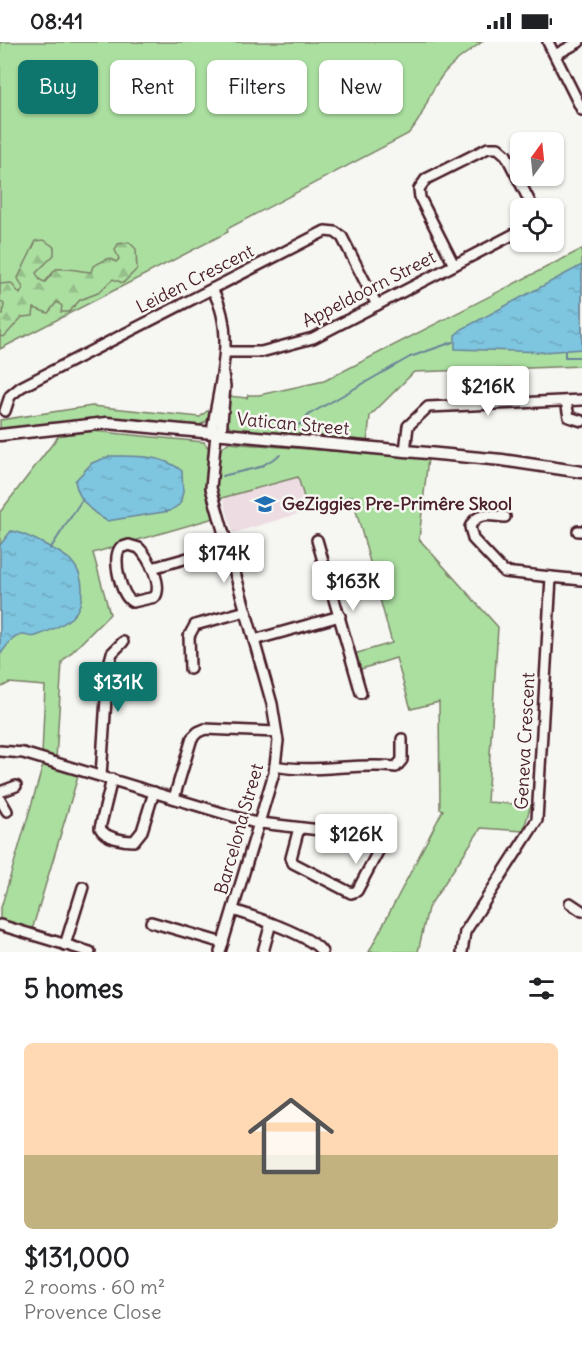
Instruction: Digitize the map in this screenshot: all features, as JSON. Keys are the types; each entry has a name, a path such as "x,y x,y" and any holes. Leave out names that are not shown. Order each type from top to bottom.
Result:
{"street":[{"path":"548,42 579,98 582,110"},
{"path":"555,55 579,42"},
{"path":"454,265 420,198 419,189 426,179 488,148 498,148 506,155 528,198"},
{"name":"Leiden Crescent","path":"4,411 10,396 21,387 325,231 332,231 342,237 377,305"},
{"name":"Appeldoorn Street","path":"225,352 250,353 313,338 510,236"},
{"name":"Barcelona Street","path":"212,289 225,321 225,352 223,374 218,386 217,434 211,488 272,704 276,732 275,766 221,948"},
{"path":"405,451 410,423 428,407 582,400"},
{"path":"566,401 569,417 582,421"},
{"name":"Vatican Street","path":"0,435 107,423 539,464 582,472"},
{"path":"505,517 485,515 477,517 470,527 473,539 504,572 582,580"},
{"path":"317,540 361,693"},
{"path":"124,546 135,546 145,554 152,568 158,589 157,595 148,600 130,602 126,597 115,562 117,551 124,546"},
{"path":"152,568 227,547"},
{"name":"Geneva Crescent","path":"462,952 465,932 537,820 551,577"},
{"path":"190,669 189,636 195,625 246,611"},
{"path":"254,640 340,616"},
{"path":"101,776 108,668 112,653 123,642"},
{"path":"174,798 192,738 198,732 205,729 276,732"},
{"path":"275,766 294,768 371,764 396,767 402,760 402,739"},
{"path":"0,752 19,751 259,823 381,838 382,844 357,891 351,893 293,863 291,858 299,828"},
{"path":"111,779 99,824 105,834 130,842 137,840 154,792"},
{"path":"0,792 16,786"},
{"path":"0,799 6,811"},
{"path":"65,945 83,887"},
{"path":"570,903 582,911"},
{"path":"233,910 271,923 315,945 322,952"},
{"path":"151,922 221,948"},
{"path":"263,952 271,923"},
{"path":"0,925 90,952"}],"shaded area":[{"name":"GeZiggies Pre-Primêre Skool","path":"298,477 308,511 233,533 223,498"}],"green space":[{"path":"0,42 482,42 443,74 418,121 408,134 227,229 228,232 0,349"},
{"path":"44,240 54,247 54,255 36,273 40,280 45,282 56,269 91,272 93,266 109,258 116,262 119,259 115,250 118,244 129,242 136,249 137,269 123,283 113,279 98,293 80,300 69,312 61,312 62,306 57,302 48,313 34,308 33,316 22,317 4,337 0,336 0,314 3,314 4,304 0,301 0,284 11,283 20,294 23,288 18,278 36,241"},
{"path":"582,249 582,366 414,372 370,416 367,443 235,430 226,423 228,396 247,398 248,395 259,395 324,381"},
{"path":"92,406 200,417 207,411 210,412 205,422 194,427 92,418 0,430 0,420"},
{"path":"92,431 204,442 210,450 207,488 214,518 93,553 110,614 62,662 56,759 42,755 45,686 9,683 0,688 0,512 60,434"},
{"path":"228,443 428,458 419,539 498,627 487,802 531,805 523,831 481,828 428,908 418,952 369,952 443,810 440,809 439,702 411,709 396,658 358,670 354,654 392,643 352,496 308,511 298,477 218,499 215,486 218,451"},
{"path":"44,762 79,773 32,930 0,921 0,911"}],"water":[{"path":"582,265 582,349 543,352 455,349 455,335 462,329"},
{"path":"110,456 148,457 174,465 182,471 183,492 180,504 170,511 107,521 101,517 82,500 75,481 92,463"},
{"path":"11,531 43,544 72,562 81,582 82,598 77,611 68,620 36,636 16,637 0,655 0,545"}],"waterway":[{"path":"299,425 308,415 410,357 453,342"},
{"path":"565,350 565,357 582,357"},
{"path":"222,476 260,467 280,455"},
{"path":"50,549 82,500"}],"place":[{"name":"GeZiggies Pre-Primêre Skool","path":"265,504"}]}
